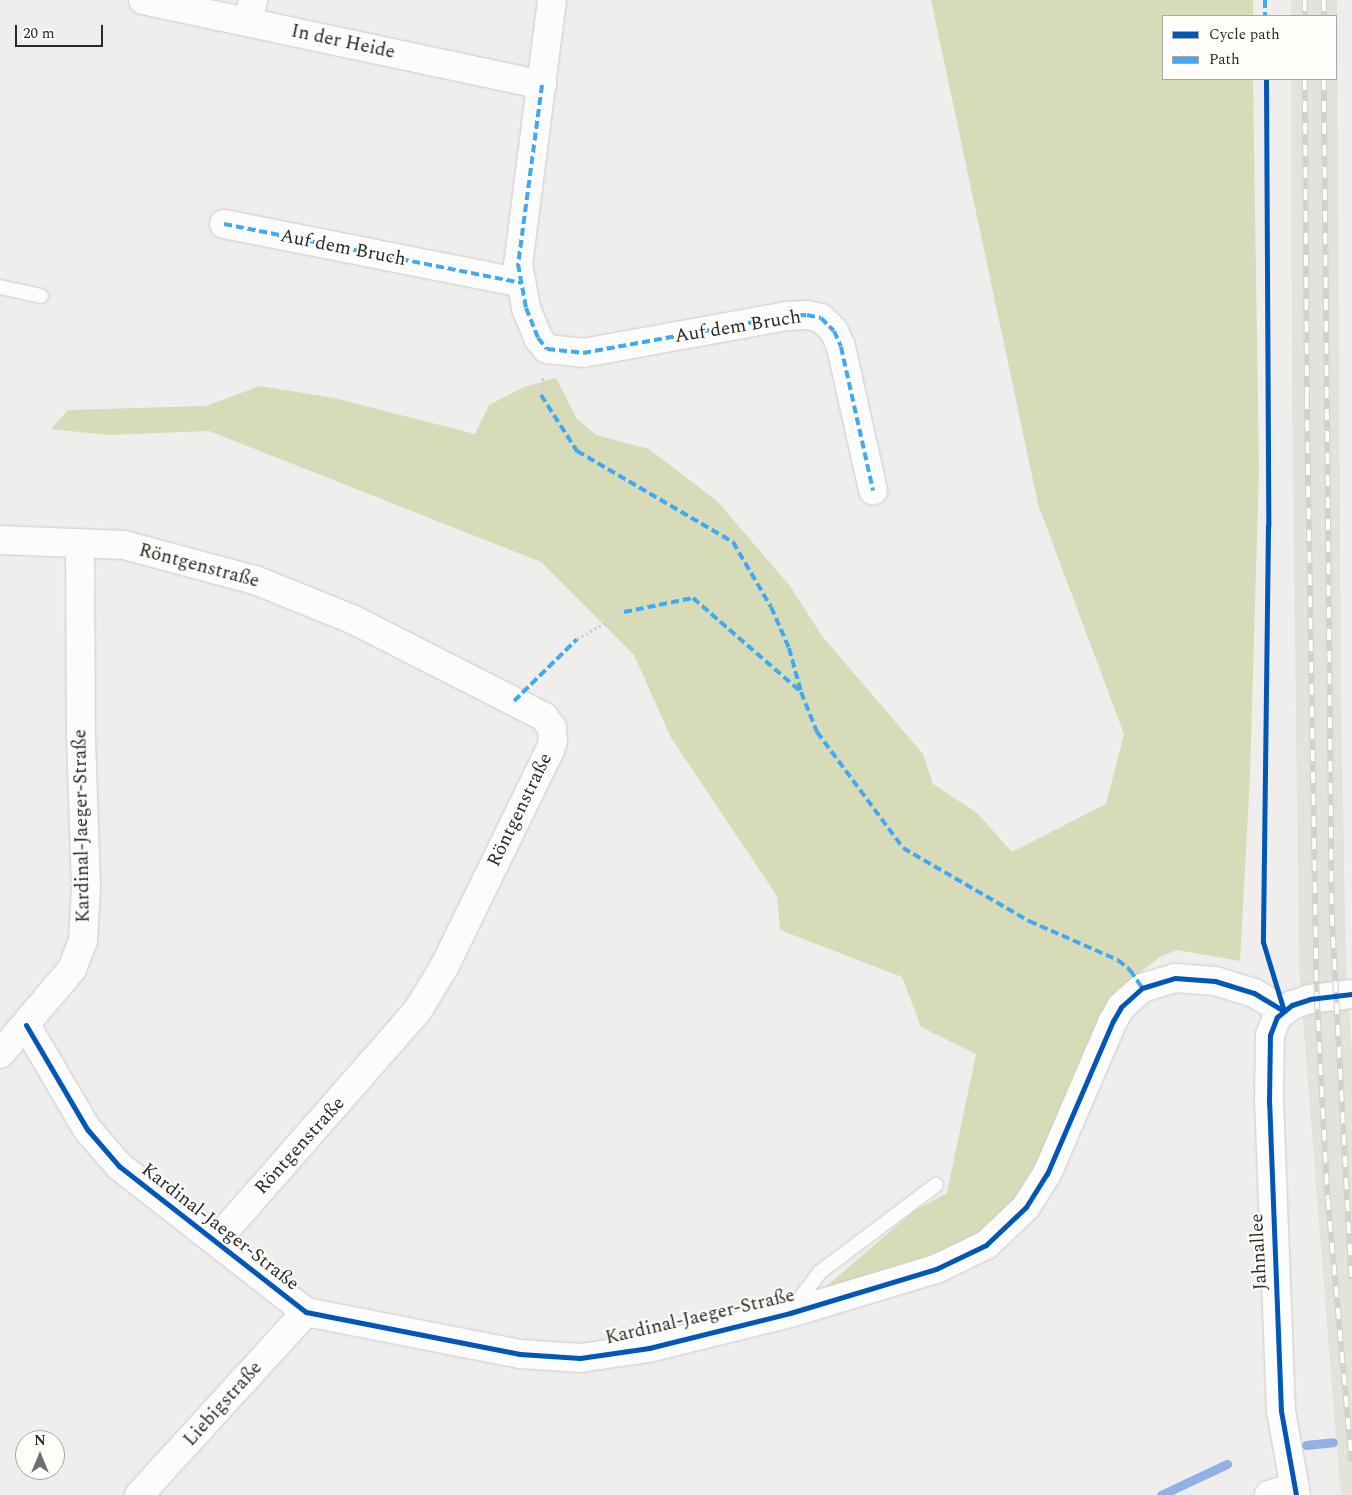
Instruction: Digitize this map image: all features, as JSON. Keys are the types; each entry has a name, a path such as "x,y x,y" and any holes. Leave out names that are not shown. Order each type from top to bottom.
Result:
{"street":[{"name":"In der Heide","path":"143,0 250,11 542,85"},
{"name":"Auf dem Bruch","path":"552,0 542,85 521,222 518,264 521,283 538,338 547,349 569,354 600,352 786,316 807,315 821,318 834,331 841,347 873,490"},
{"name":"Auf dem Bruch","path":"224,224 521,283"},
{"name":"Röntgenstraße","path":"0,540 124,546 255,580 352,619 544,717 552,728 553,741 550,750 444,967 418,1010 216,1241"},
{"name":"Kardinal-Jaeger-Straße","path":"80,544 85,924 83,941 72,969 26,1025 67,1098 102,1148 136,1182 216,1241 306,1312 520,1354 580,1358 649,1348 790,1313 936,1269 986,1245 1026,1206 1047,1174 1120,1007 1142,988 1175,978 1215,981 1254,994 1284,1011"},
{"path":"1284,1011 1302,1001 1352,994"},
{"name":"Jahnallee","path":"1284,1011 1270,1034 1269,1103 1281,1411 1295,1491"},
{"path":"0,1054 26,1025"},
{"name":"Liebigstraße","path":"139,1495 306,1312"},
{"path":"1269,1495 1295,1491"}],"lane":[{"path":"0,287 41,296"},
{"path":"790,1313 820,1272 936,1184"}],"path":[{"path":"577,639 624,612"}],"shaded area":[{"path":"1291,0 1337,0 1341,697 1346,961 1352,1051 1352,1495 1342,1495 1339,1477 1299,969 1292,397 1291,80 1337,80 1337,15 1291,15"}],"green space":[{"path":"931,0 1253,0 1253,15 1162,15 1162,80 1253,80 1259,470 1250,776 1240,961 1177,950 1160,957 1117,990 1106,1003 1074,1073 1040,1159 1009,1212 976,1236 931,1255 822,1290 914,1211 947,1193 976,1054 921,1027 902,977 780,930 777,896 671,738 634,655 541,562 209,431 107,435 51,429 68,410 205,406 260,386 334,398 475,434 489,405 524,387 556,378 577,419 596,435 649,449 717,501 790,586 822,636 923,754 933,784 977,813 1012,852 1106,804 1124,734 1038,504"}],"waterway":[{"path":"1306,1445 1333,1442"},
{"path":"1161,1495 1227,1464"}],"railway":[{"path":"1305,0 1305,15"},
{"path":"1324,0 1324,15"},
{"path":"1305,80 1307,398 1317,998 1328,1199 1352,1462"},
{"path":"1324,80 1332,915 1352,1279"}],"marked path":[{"path":"1265,0 1265,15"},
{"path":"542,85 518,264 526,308 538,338 547,349 583,353 786,316 807,315 821,318 834,331 841,347 873,490"},
{"path":"224,224 521,283"},
{"path":"541,395 577,451 733,542 771,607 789,648 801,692 817,732 903,848 1029,921 1118,960 1130,970 1142,988"},
{"path":"624,612 693,598 801,692"},
{"path":"514,701 577,639"}],"cycle path":[{"path":"1266,80 1268,526 1263,942 1284,1011"},
{"path":"26,1025 87,1129 119,1166 306,1312 520,1354 580,1358 649,1348 790,1313 936,1269 986,1245 1026,1207 1047,1174 1113,1021 1121,1007 1142,988 1175,978 1215,981 1254,993 1284,1011"},
{"path":"1296,1495 1281,1411 1269,1103 1270,1035 1277,1017 1292,1005 1310,999 1352,994"}]}
